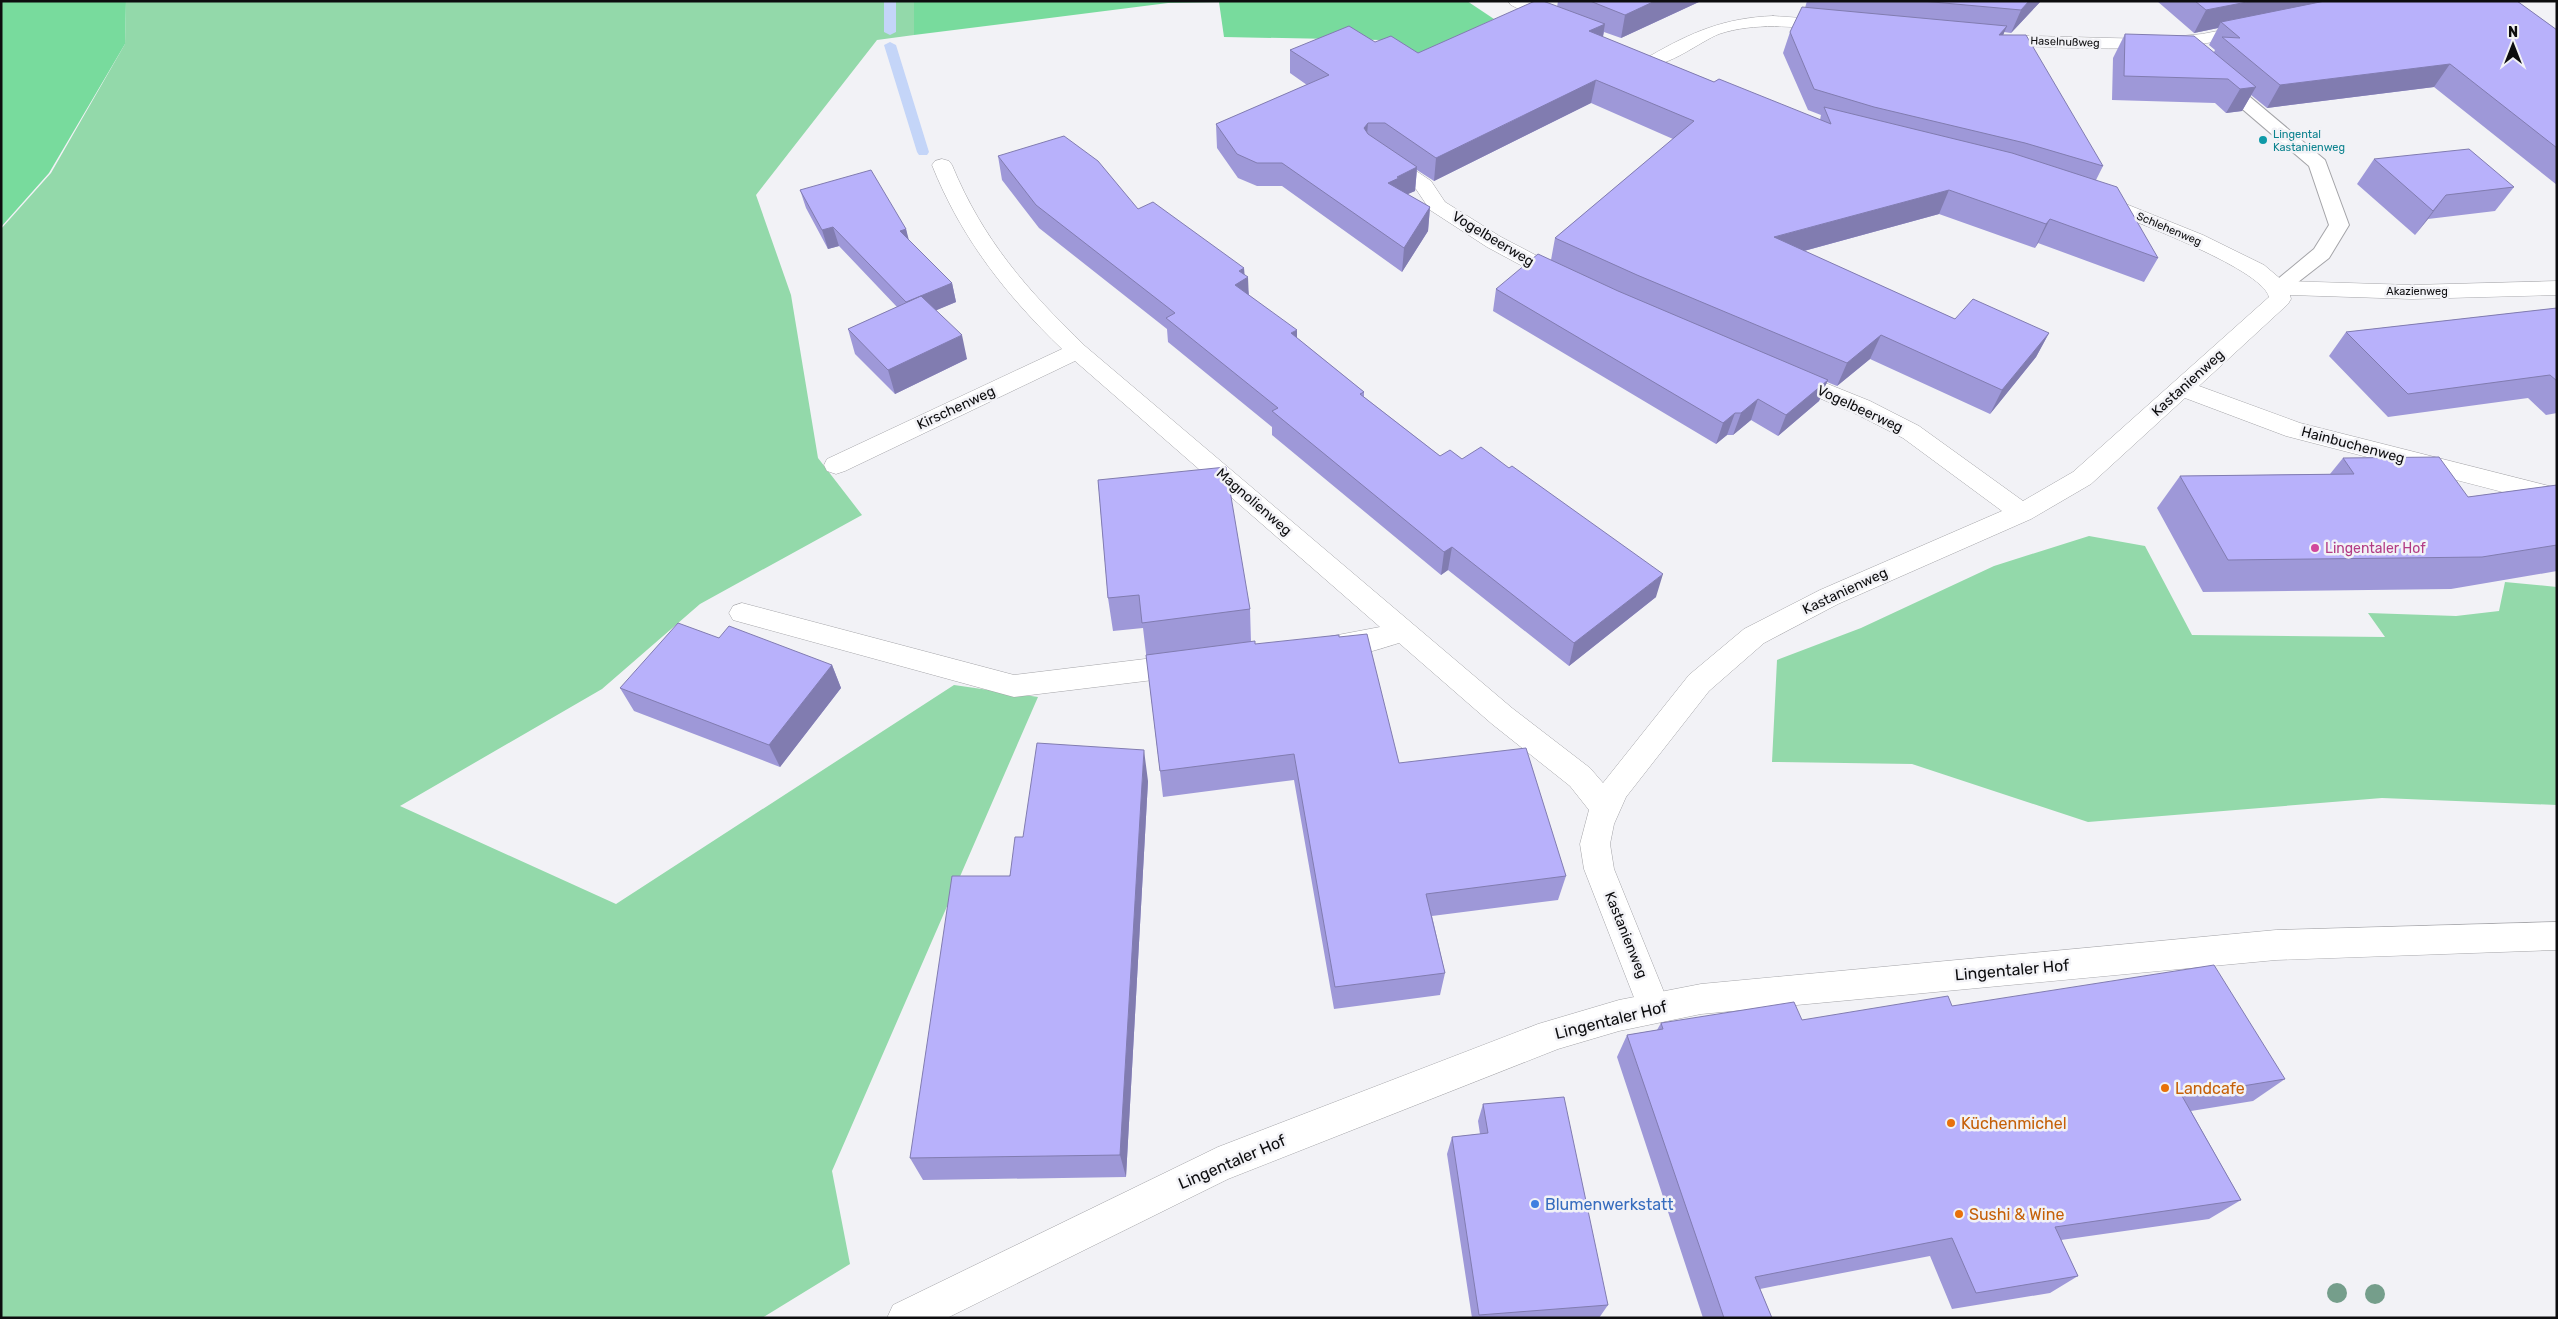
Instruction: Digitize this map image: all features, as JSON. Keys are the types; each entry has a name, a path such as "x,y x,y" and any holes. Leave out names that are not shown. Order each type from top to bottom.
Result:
{"street":[{"path":"1517,1 1546,18 1572,28"},
{"path":"1657,61 1705,34 1738,24 1792,21 1851,28"},
{"name":"Haselnußweg","path":"1975,39 2076,43 2175,42 2265,27"},
{"name":"Vogelbeerweg","path":"1375,152 1424,185 1437,206 1494,242 1577,285"},
{"name":"Magnolienweg","path":"942,165 954,198 981,245 1023,297 1076,351 1502,716 1580,777 1605,806"},
{"name":"Schlehenweg","path":"2082,193 2196,240 2256,270 2277,288"},
{"name":"Akazienweg","path":"2277,288 2403,292 2557,288"},
{"name":"Kastanienweg","path":"1654,1007 1599,869 1595,844 1605,806 1616,788 1699,682 1754,636 1829,597 2022,513 2082,478 2280,299 2277,288"},
{"name":"Kirschenweg","path":"836,465 1076,351"},
{"name":"Vogelbeerweg","path":"1773,370 1862,407 1903,428 1944,454 2022,513"},
{"name":"Hainbuchenweg","path":"2182,388 2244,413 2294,430 2557,497"},
{"path":"742,612 1014,686 1213,662"},
{"path":"1310,649 1369,641 1404,631"},
{"name":"Lingentaler Hof","path":"906,1318 1218,1165 1538,1040 1574,1028 1654,1007 1701,1000 2266,946 2373,940 2557,936"}],"lane":[{"path":"2175,42 2192,57"},
{"path":"2206,70 2318,164 2339,225 2328,246 2298,274 2277,288"}],"green space":[{"path":"1,1 126,1 125,44 49,173 1,227"},
{"path":"126,1 914,1 914,35 877,40 756,195 791,295 818,458 862,515 700,604 602,689 400,806 616,904 954,685 1038,697 832,1171 850,1264 762,1318 1,1318 1,229 51,173 125,44"},
{"path":"914,1 1467,1 1494,19 1415,56 1382,40 1224,37 1219,2 1168,3 914,35"},
{"path":"2089,536 2145,546 2192,635 2385,637 2368,613 2456,616 2499,611 2505,582 2557,587 2557,805 2382,798 2088,822 1912,764 1772,762 1777,660 1861,628 1994,566"}],"building":[{"path":"1535,1 1543,1 1605,24 1589,31 1714,82 1719,79 1831,124 1824,107 2012,153 2117,187 2158,258 2050,219 2046,224 1949,190 1774,237 1955,319 1973,299 2049,333 2002,390 1881,335 1847,363 1637,275 1555,238 1694,121 1596,80 1436,158 1385,123 1368,123 1364,128 1368,134 1417,167 1388,183 1430,207 1404,248 1282,163 1257,163 1237,154 1216,124 1329,75 1290,50 1349,26 1375,42 1391,36 1418,53"},
{"path":"1590,1 1655,1 1625,15"},
{"path":"1922,1 2029,1 2021,10"},
{"path":"2195,1 2252,1 2206,10"},
{"path":"2325,1 2517,1 2557,30 2557,148 2450,64 2280,85 2222,37 2240,38 2221,22"},
{"path":"1802,7 2007,26 1999,35 2026,35 2103,166 2025,143 1874,107 1814,89 1790,32"},
{"path":"2125,34 2194,36 2256,87 2240,89 2228,79 2124,76"},
{"path":"1064,136 1098,161 1138,209 1153,202 1244,268 1239,271 1248,277 1235,285 1297,330 1291,333 1364,392 1360,394 1440,456 1450,450 1462,459 1481,447 1509,468 1512,466 1663,574 1574,643 1452,547 1444,552 1272,411 1278,408 1166,318 1175,313 1036,205 998,156"},
{"path":"2469,149 2514,187 2446,195 2433,211 2374,159"},
{"path":"871,170 906,229 900,231 952,283 906,302 833,227 822,230 800,190"},
{"path":"1538,254 1618,291 1828,380 1786,415 1758,399 1741,413 1735,413 1723,423 1496,289"},
{"path":"921,296 962,335 888,370 848,329"},
{"path":"2557,308 2557,381 2550,375 2408,394 2346,332"},
{"path":"2439,457 2468,497 2557,485 2557,545 2482,557 2228,560 2180,476 2354,474 2343,458"},
{"path":"1226,467 1250,609 1142,623 1139,595 1108,598 1098,480"},
{"path":"678,623 719,638 729,626 832,665 769,745 620,688"},
{"path":"1367,634 1399,763 1526,748 1566,876 1426,894 1445,973 1335,987 1294,754 1160,771 1146,655 1255,641 1255,644"},
{"path":"1037,743 1144,750 1120,1155 910,1158 952,876 1010,876 1015,837 1023,837"},
{"path":"2214,965 2285,1079 2182,1096 2241,1200 2055,1227 2078,1276 1976,1293 1952,1238 1755,1277 1772,1318 1724,1318 1627,1035 1663,1029 1661,1023 1794,1002 1802,1020 1948,996 1952,1006"},
{"path":"1564,1097 1608,1305 1479,1315 1452,1137 1488,1133 1483,1104"}],"waterway":[{"path":"890,1 890,32"},
{"path":"890,45 923,152"}],"place":[{"name":"Lingental Kastanienweg","path":"2263,140"},
{"name":"Lingentaler Hof","path":"2315,548"},
{"name":"Landcafe","path":"2165,1088"},
{"name":"Küchenmichel","path":"1951,1123"},
{"name":"Blumenwerkstatt","path":"1535,1204"},
{"name":"Sushi & Wine","path":"1959,1214"}]}
